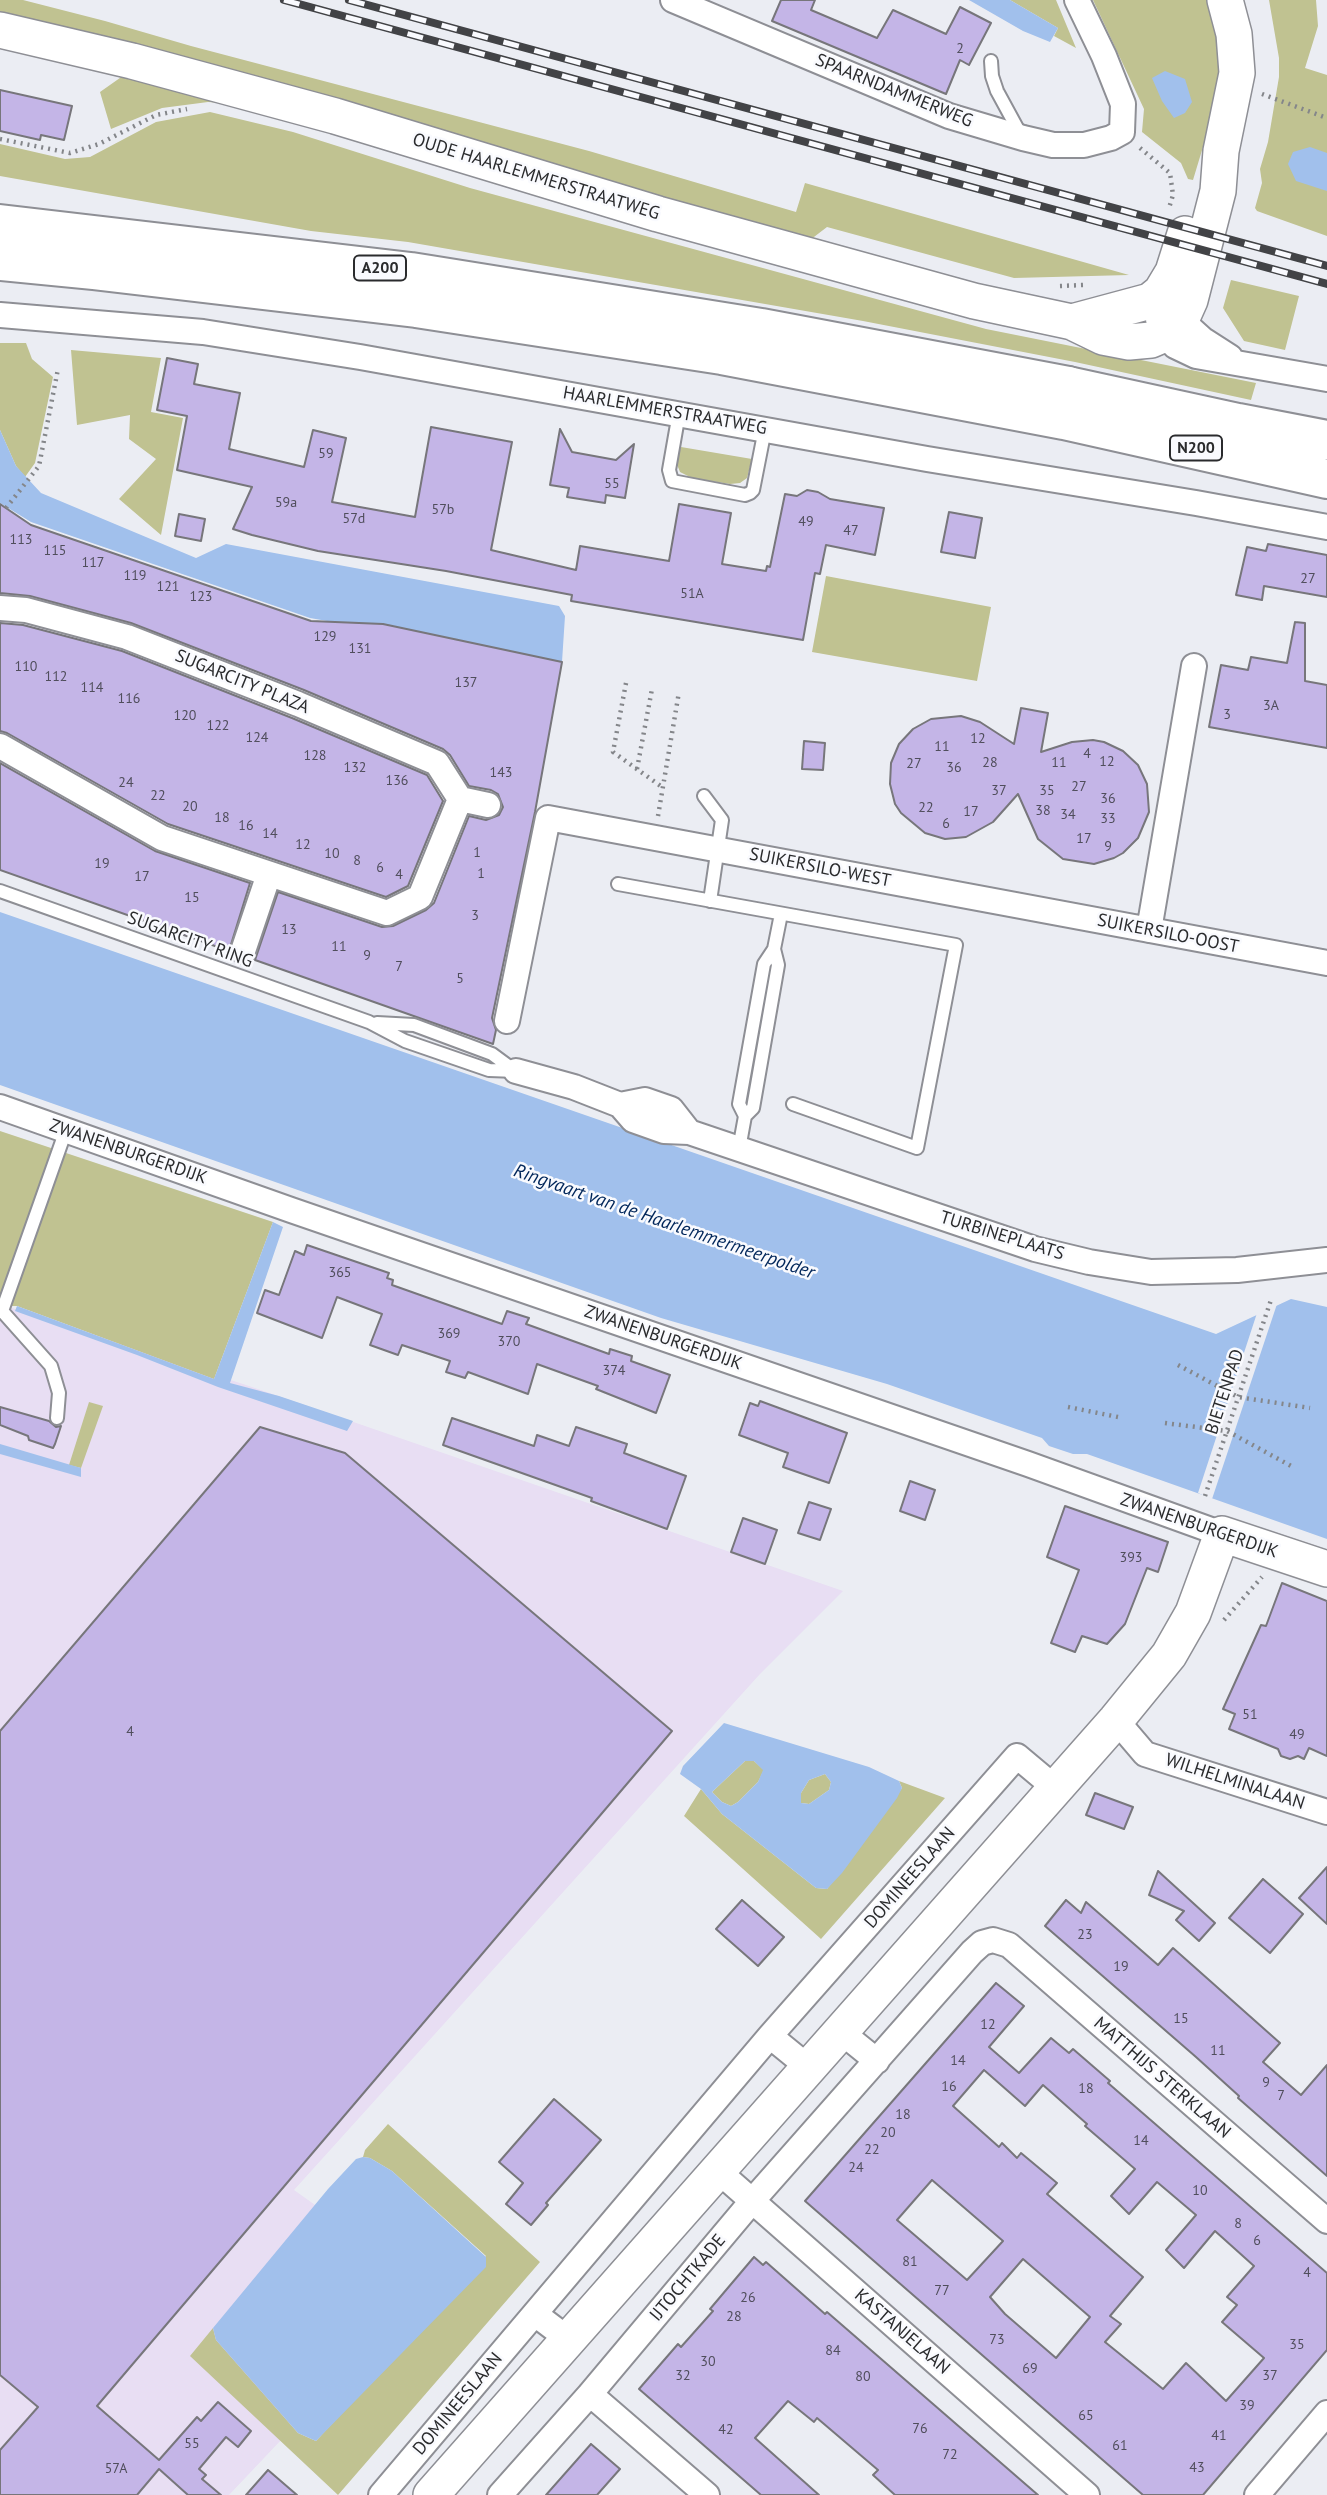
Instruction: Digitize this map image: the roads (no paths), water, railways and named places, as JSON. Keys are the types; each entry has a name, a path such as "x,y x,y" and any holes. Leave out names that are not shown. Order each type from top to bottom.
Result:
{"main road":[{"name":"A200","path":"0,207 88,233"},
{"name":"A200","path":"0,224 411,272 787,332 1068,386"},
{"name":"A200","path":"0,261 416,308 722,355 972,402"},
{"name":"N200","path":"1068,386 1327,440"},
{"name":"N200","path":"972,402 1138,435 1327,479"}],"street":[{"name":"SPAARNDAMMERWEG","path":"673,0 949,116 1053,145 1084,145 1111,138 1122,132 1123,104 1077,0"},
{"path":"1173,327 1189,300 1218,191 1221,150 1234,89 1237,51 1225,0"},
{"name":"OUDE HAARLEMMERSTRAATWEG","path":"0,30 132,61 335,116 806,256 974,301 1072,322 1103,337 1129,342 1151,340 1173,327"},
{"path":"1221,150 1200,186 1173,272 1161,292 1150,302 1173,327 1202,339 1236,362 1327,379"},
{"name":"OUDE HAARLEMMERSTRAATWEG","path":"1072,322 1150,302"},
{"name":"HAARLEMMERSTRAATWEG","path":"0,315 203,332 360,357 1327,527"},
{"name":"SUGARCITY PLAZA","path":"0,608 26,610 127,637 298,704 436,763 460,799"},
{"path":"1149,930 1182,802 1194,666"},
{"path":"0,746 162,838 387,913 420,897 460,799 488,805"},
{"name":"SUIKERSILO-WEST","path":"507,1021 539,816 1009,904"},
{"path":"243,951 270,874"},
{"name":"SUIKERSILO-OOST","path":"1009,904 1327,963"},
{"name":"TURBINEPLAATS","path":"516,1071 574,1087 620,1105 645,1100 671,1109 689,1132 1035,1249 1089,1262 1151,1272 1237,1270 1327,1260"},
{"name":"ZWANENBURGERDIJK","path":"0,1107 1028,1464 1280,1555 1327,1569"},
{"path":"431,2495 1116,1720 1169,1655 1193,1613 1222,1534"},
{"name":"WILHELMINALAAN","path":"1116,1720 1145,1754 1327,1812"},
{"name":"DOMINEESLAAN","path":"381,2495 770,2036 1017,1756 1054,1787"},
{"name":"IJTOCHTKADE","path":"500,2495 590,2394 752,2200 972,1952 993,1940"},
{"name":"MATTHIJS STERKLAAN","path":"993,1940 1009,1945 1327,2221"},
{"path":"840,2031 877,2061"},
{"path":"770,2036 807,2067"},
{"name":"KASTANJELAAN","path":"717,2170 1087,2495"},
{"path":"535,2314 568,2339"},
{"path":"590,2394 707,2495"},
{"path":"1257,2495 1327,2413"}],"lane":[{"path":"991,61 997,91 1023,138"},
{"path":"679,413 669,477 671,481 745,495 753,490 765,429"},
{"path":"705,796 722,820 710,901"},
{"path":"618,884 956,945 917,1148 793,1104"},
{"name":"SUGARCITY RING","path":"0,891 369,1022 405,1041 489,1070 516,1071"},
{"path":"739,1149 745,1116 739,1104 764,964 774,949 781,914"},
{"path":"57,1418 59,1393 51,1366 2,1311 66,1130"}],"water":[{"path":"969,0 1010,0 1058,28 1050,42 1023,31"},
{"path":"1165,71 1185,79 1192,102 1185,113 1174,118 1162,101 1152,78"},
{"path":"1310,147 1327,153 1327,191 1296,181 1288,164 1293,152"},
{"path":"0,430 16,466 41,493 196,558 226,544 559,606 565,616 562,662 310,618 31,522 0,503"},
{"name":"Ringvaart van de Haarlemmermeerpolder","path":"0,912 1216,1334 1291,1299 1327,1307 1327,1539 1087,1454 1073,1454 1049,1446 1042,1438 887,1384 661,1318 0,1085"},
{"path":"273,1222 283,1227 230,1383 353,1421 347,1431 218,1387 15,1311 17,1306 214,1379"},
{"path":"0,1444 81,1468 81,1477 0,1454"},
{"path":"724,1723 869,1767 899,1781 902,1788 842,1873 827,1889 816,1888 722,1814 701,1789 680,1774 683,1766","holes":["745,1761 754,1761 763,1770 758,1782 731,1806 722,1802 712,1792","825,1774 831,1782 829,1790 809,1804 801,1803 801,1793 809,1780"]},
{"path":"370,2158 392,2171 486,2257 486,2267 316,2441 298,2433 216,2340 213,2328 328,2189 356,2159"}],"railway":[{"path":"284,0 1327,284"},
{"path":"349,0 1327,266"}]}
